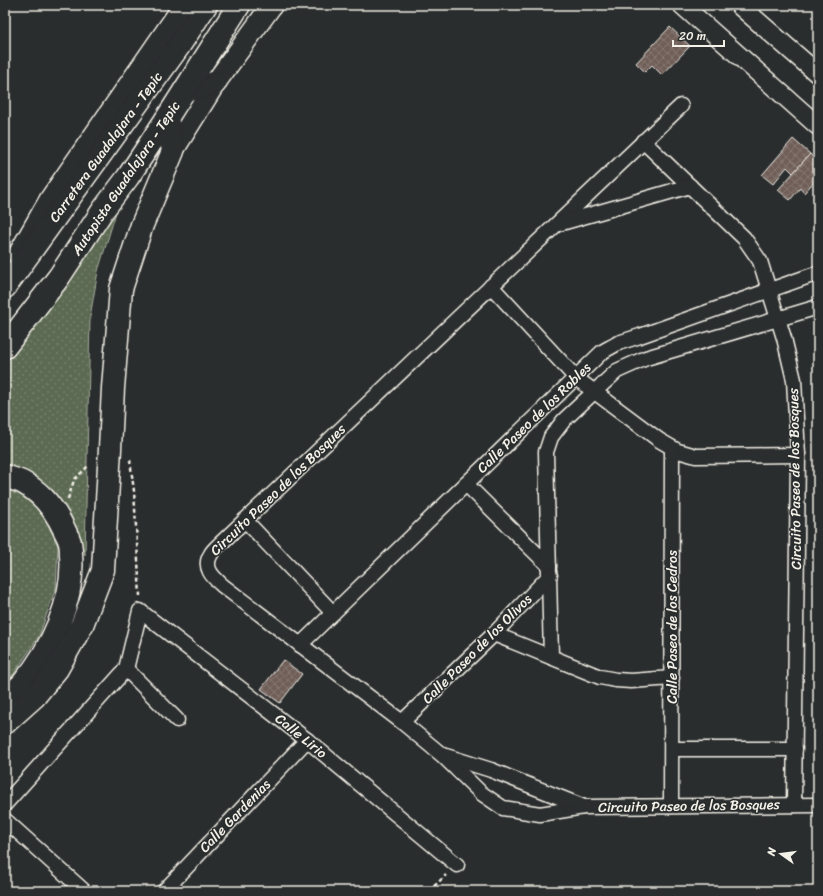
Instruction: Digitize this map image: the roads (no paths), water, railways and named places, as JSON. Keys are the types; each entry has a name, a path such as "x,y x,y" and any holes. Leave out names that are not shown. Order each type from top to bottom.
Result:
{"highway":[{"name":"Carretera Guadalajara - Tepic","path":"5,287 170,58 206,5"},
{"name":"Autopista Guadalajara - Tepic","path":"5,346 59,277 103,210 128,177 240,5"},
{"path":"185,90 215,84"},
{"path":"5,723 34,697 57,669 82,625 103,570 113,388 121,289 142,225 172,150 167,118"},
{"path":"5,476 22,482 51,507 70,542 72,563 70,585 58,626 43,656 22,684 5,699"}],"main road":[{"path":"5,278 50,199 184,5"},
{"path":"172,150 215,84 272,5"}],"street":[{"path":"682,5 818,126"},
{"path":"739,5 818,74"},
{"name":"Circuito Paseo de los Bosques","path":"681,106 245,520 211,554 208,564 209,570 212,576 223,586 402,722 442,755 481,793 503,808 540,814 584,807 818,805"},
{"name":"Circuito Paseo de los Bosques","path":"644,141 744,238 760,261 784,338 794,380 798,455 794,805"},
{"name":"Circuito Paseo de los Bosques","path":"555,225 690,186"},
{"name":"Calle Paseo de los Robles","path":"300,645 602,352 618,343 818,274"},
{"path":"491,286 576,378 658,440 672,448 696,456 798,455"},
{"name":"Calle Paseo de los Robles","path":"551,657 546,452 551,437 564,420 617,372 646,358 818,307"},
{"name":"Calle Paseo de los Cedros","path":"671,806 672,448"},
{"path":"466,484 550,570"},
{"path":"245,520 333,613"},
{"name":"Calle Paseo de los Olivos","path":"402,722 494,634 550,570"},
{"name":"Calle Lirio","path":"126,669 140,611 307,740 457,865"},
{"path":"494,634 600,677 631,681 672,678"},
{"path":"5,804 126,669 177,720"},
{"name":"Calle Gardenias","path":"164,891 307,740"},
{"path":"672,749 795,749"},
{"name":"Circuito Paseo de los Bosques","path":"442,755 491,770 584,807"},
{"path":"5,820 84,891"}]}
